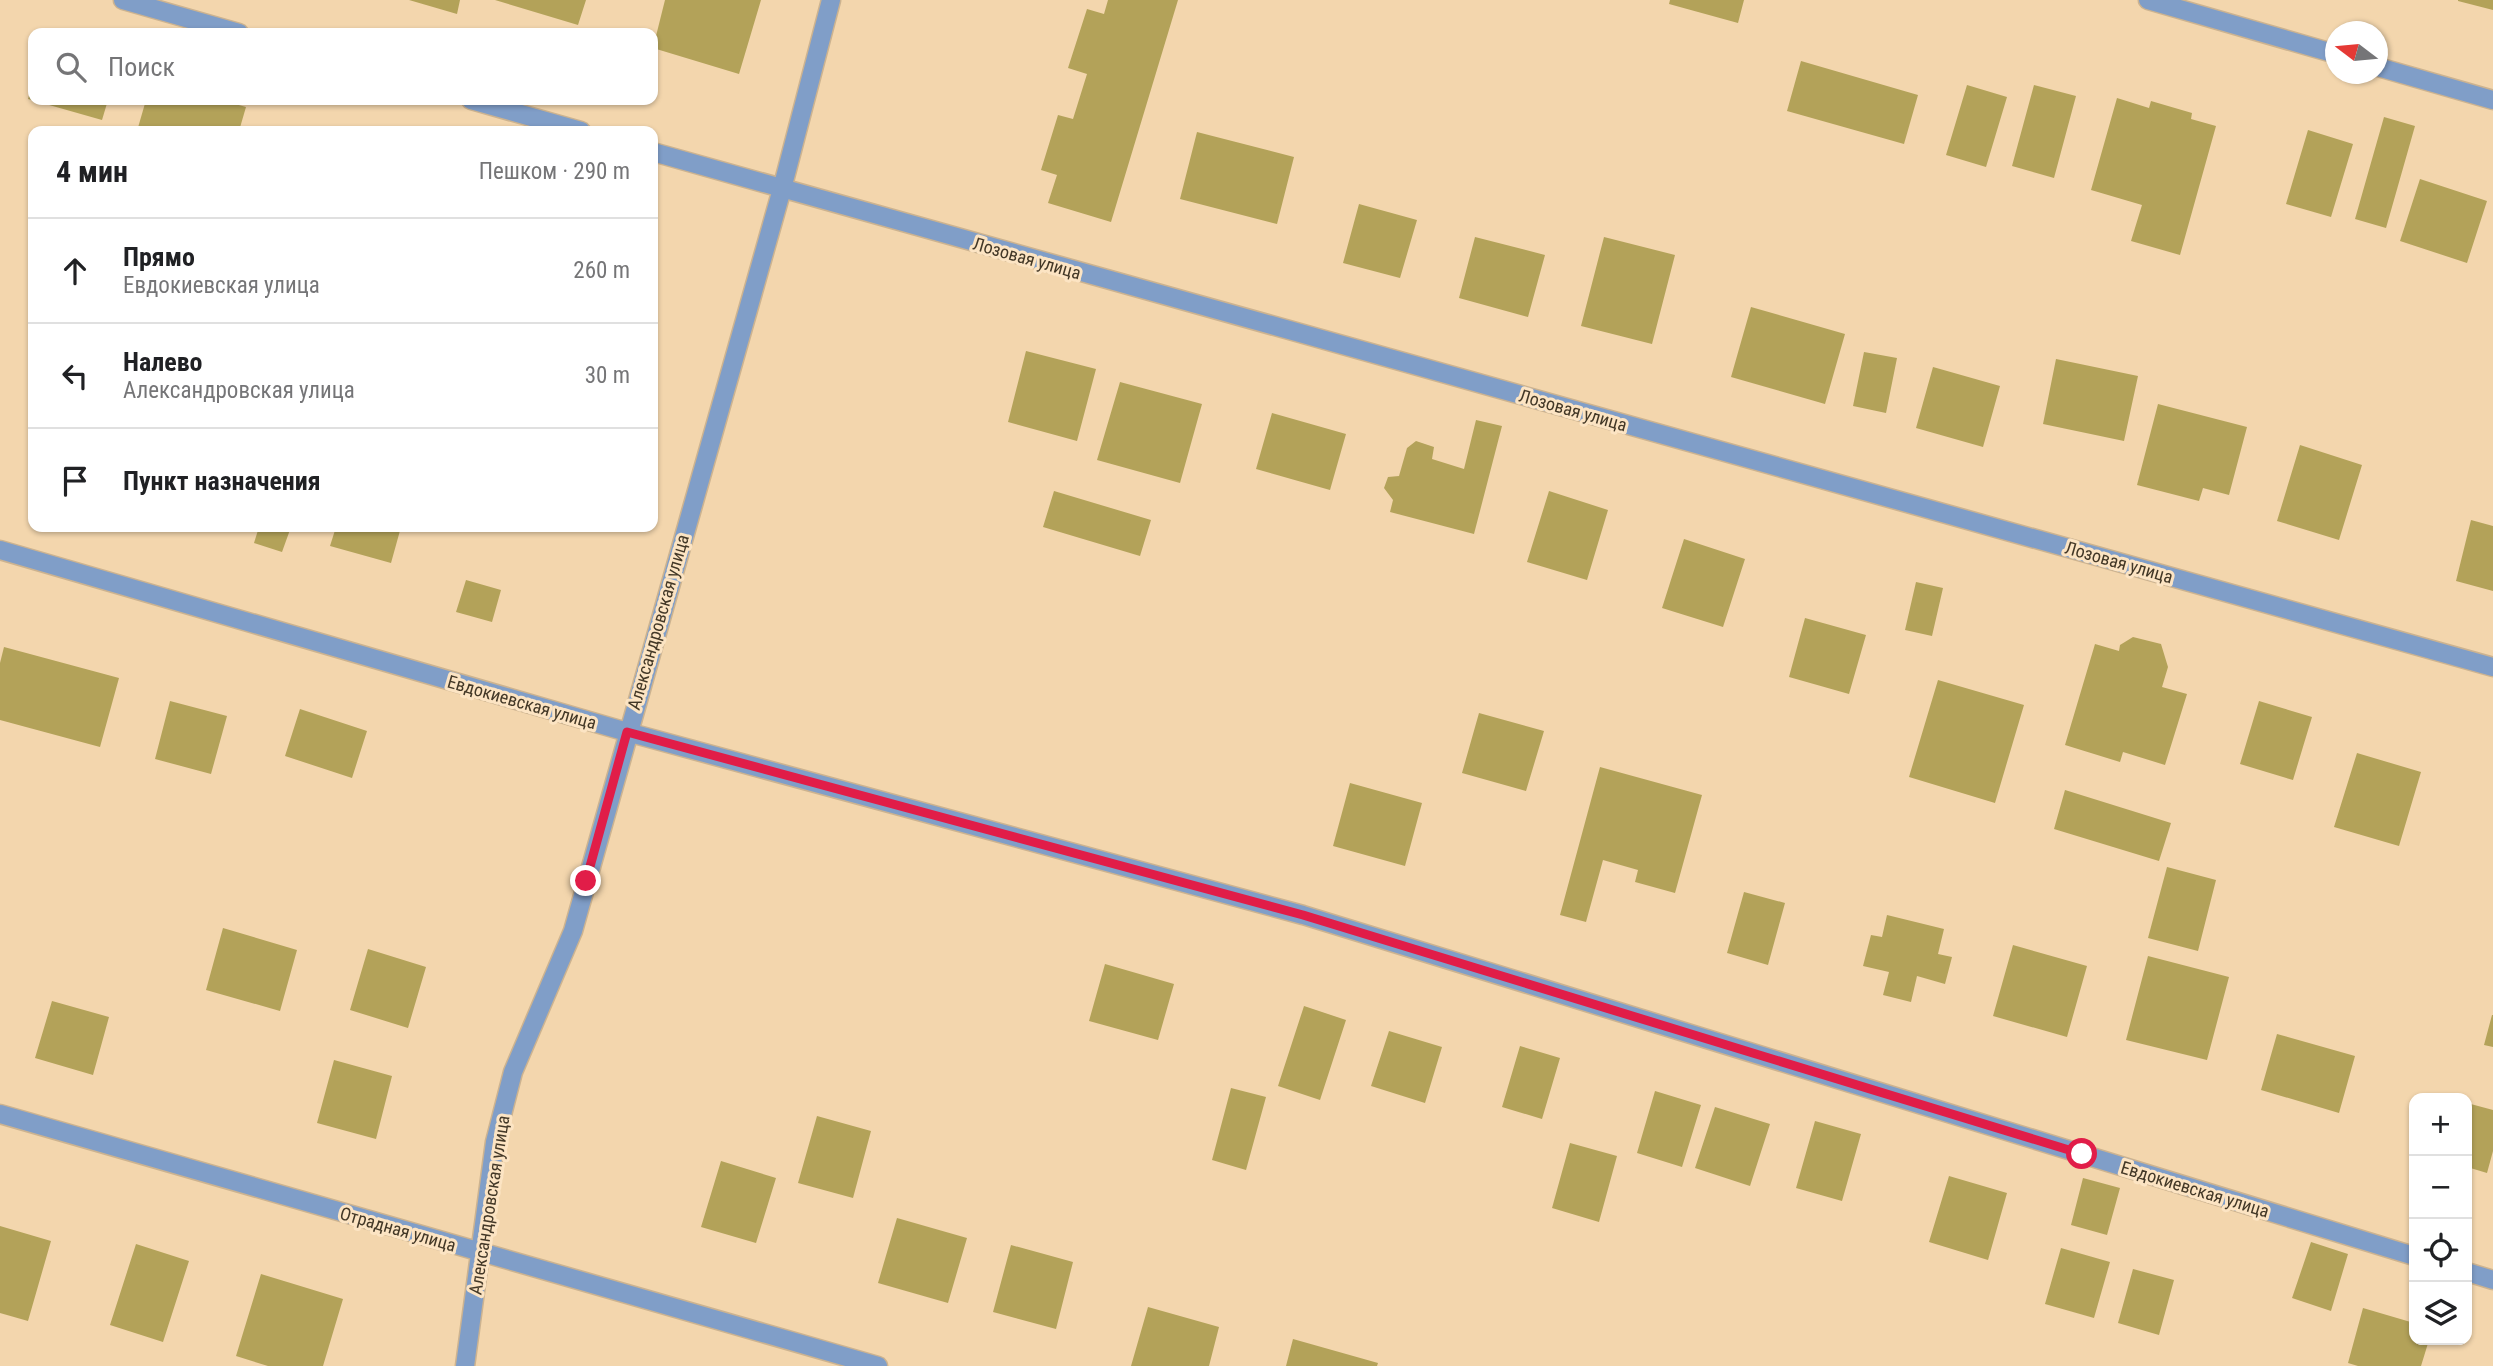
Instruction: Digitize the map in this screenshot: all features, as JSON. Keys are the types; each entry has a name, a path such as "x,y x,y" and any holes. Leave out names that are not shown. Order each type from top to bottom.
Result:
{"street":[{"path":"123,0 221,28"},
{"name":"Александровская улица","path":"465,1366 495,1142 513,1072 573,931 782,189 831,0"},
{"path":"2148,0 2325,51"},
{"path":"2388,69 2493,100"},
{"path":"489,105 563,126"},
{"name":"Лозовая улица","path":"658,153 2493,667"},
{"name":"Евдокиевская улица","path":"0,550 627,732 1303,915 2409,1254"},
{"name":"Отрадная улица","path":"0,1114 878,1366"},
{"path":"2472,1274 2493,1280"}],"building":[{"path":"409,0 460,0 457,14"},
{"path":"495,0 586,0 578,25"},
{"path":"665,0 761,0 739,74 658,50 658,28"},
{"path":"1108,0 1178,0 1111,222 1048,203 1057,175 1041,170 1058,115 1073,119 1087,74 1068,68 1087,9 1104,14"},
{"path":"1670,0 1744,0 1738,23 1669,4"},
{"path":"2493,0 2493,10 2458,1"},
{"path":"1801,61 1918,95 1904,144 1787,111"},
{"path":"1967,85 2007,97 1986,167 1946,155"},
{"path":"2034,85 2076,96 2054,178 2012,166"},
{"path":"2117,98 2149,108 2151,101 2192,113 2191,119 2216,126 2180,255 2131,241 2142,205 2091,190"},
{"path":"49,105 106,105 102,120"},
{"path":"145,105 246,107 240,126 138,126"},
{"path":"2384,117 2415,126 2386,228 2355,219"},
{"path":"2308,130 2353,144 2331,217 2286,204"},
{"path":"1197,132 1294,157 1277,224 1180,199"},
{"path":"2420,179 2487,201 2467,263 2400,241"},
{"path":"1359,204 1417,220 1400,278 1343,263"},
{"path":"1475,237 1545,255 1528,317 1459,298"},
{"path":"1604,237 1675,255 1652,344 1581,326"},
{"path":"1751,307 1845,334 1825,404 1731,377"},
{"path":"1026,351 1096,369 1077,441 1008,422"},
{"path":"1864,352 1897,358 1886,413 1853,406"},
{"path":"2056,359 2138,376 2124,441 2043,424"},
{"path":"1933,367 2000,386 1983,447 1916,428"},
{"path":"1120,382 1202,404 1180,483 1097,460"},
{"path":"2158,404 2247,427 2229,495 2203,488 2199,501 2137,485"},
{"path":"1272,413 1346,434 1330,490 1256,469"},
{"path":"1476,420 1502,426 1474,534 1390,512 1393,500 1384,488 1388,477 1399,476 1407,448 1416,441 1434,447 1432,459 1464,469"},
{"path":"2300,445 2362,465 2339,540 2277,521"},
{"path":"1054,491 1151,520 1140,556 1043,527"},
{"path":"1549,491 1608,510 1587,580 1527,562"},
{"path":"2471,520 2493,526 2493,591 2456,581"},
{"path":"257,532 289,532 282,552 254,543"},
{"path":"334,532 400,532 391,563 330,546"},
{"path":"1684,539 1745,559 1723,627 1662,608"},
{"path":"466,580 501,590 492,622 456,612"},
{"path":"1916,582 1943,588 1932,636 1905,630"},
{"path":"1805,618 1866,635 1849,694 1789,677"},
{"path":"2133,637 2161,644 2168,667 2162,687 2187,694 2165,765 2123,752 2120,762 2065,745 2095,644 2119,651 2120,645"},
{"path":"4,647 119,678 100,747 0,720 0,663"},
{"path":"1938,680 2024,705 1995,803 1909,777"},
{"path":"170,701 227,716 211,774 155,759"},
{"path":"2259,701 2312,717 2293,780 2240,764"},
{"path":"300,709 367,731 352,778 285,756"},
{"path":"1479,713 1544,731 1526,791 1462,773"},
{"path":"2357,753 2421,772 2399,846 2334,827"},
{"path":"1600,767 1702,795 1675,893 1635,882 1638,870 1603,860 1586,922 1560,915"},
{"path":"1350,783 1422,803 1405,866 1333,846"},
{"path":"2065,790 2171,823 2159,861 2054,829"},
{"path":"2167,867 2216,880 2198,951 2148,938"},
{"path":"1744,892 1785,903 1768,965 1727,953"},
{"path":"1887,915 1944,929 1938,954 1952,957 1945,984 1917,976 1911,1002 1883,995 1889,972 1863,966 1871,935 1882,937"},
{"path":"223,928 297,950 280,1011 206,990"},
{"path":"2013,945 2087,966 2067,1037 1993,1016"},
{"path":"368,949 426,967 408,1028 350,1010"},
{"path":"2148,956 2229,977 2207,1060 2126,1040"},
{"path":"1105,964 1174,984 1158,1040 1089,1021"},
{"path":"52,1001 109,1017 93,1075 35,1058"},
{"path":"1304,1006 1346,1020 1320,1100 1278,1086"},
{"path":"2493,1015 2493,1047 2484,1045"},
{"path":"1389,1031 1442,1047 1425,1103 1371,1086"},
{"path":"2277,1034 2355,1056 2339,1113 2261,1090"},
{"path":"1520,1046 1560,1058 1542,1119 1502,1107"},
{"path":"334,1060 392,1076 376,1139 317,1123"},
{"path":"1231,1088 1266,1097 1246,1170 1212,1160"},
{"path":"1655,1091 1701,1105 1682,1167 1637,1153"},
{"path":"2472,1104 2493,1110 2493,1151 2487,1173 2472,1168"},
{"path":"1715,1107 1770,1124 1750,1186 1695,1168"},
{"path":"817,1116 871,1131 853,1198 798,1183"},
{"path":"1815,1121 1861,1134 1842,1201 1796,1188"},
{"path":"1570,1143 1617,1156 1599,1222 1552,1208"},
{"path":"721,1161 776,1178 756,1243 701,1227"},
{"path":"1949,1176 2007,1193 1988,1260 1929,1242"},
{"path":"2083,1178 2120,1188 2107,1235 2071,1225"},
{"path":"897,1218 967,1238 948,1303 878,1283"},
{"path":"0,1226 51,1241 28,1321 0,1313"},
{"path":"2311,1242 2348,1254 2331,1311 2292,1298"},
{"path":"136,1244 189,1261 163,1342 110,1325"},
{"path":"1011,1245 1073,1262 1056,1329 993,1312"},
{"path":"2061,1248 2110,1262 2094,1318 2045,1304"},
{"path":"2133,1269 2174,1280 2159,1335 2118,1323"},
{"path":"261,1274 343,1299 323,1366 268,1366 236,1356"},
{"path":"1148,1307 1219,1327 1209,1366 1131,1366"},
{"path":"2363,1308 2409,1322 2409,1345 2427,1345 2421,1366 2358,1366 2348,1363"},
{"path":"1293,1339 1378,1363 1377,1366 1286,1366"}],"route":[{"path":"586,881 627,732 1303,915 2082,1154"}]}
